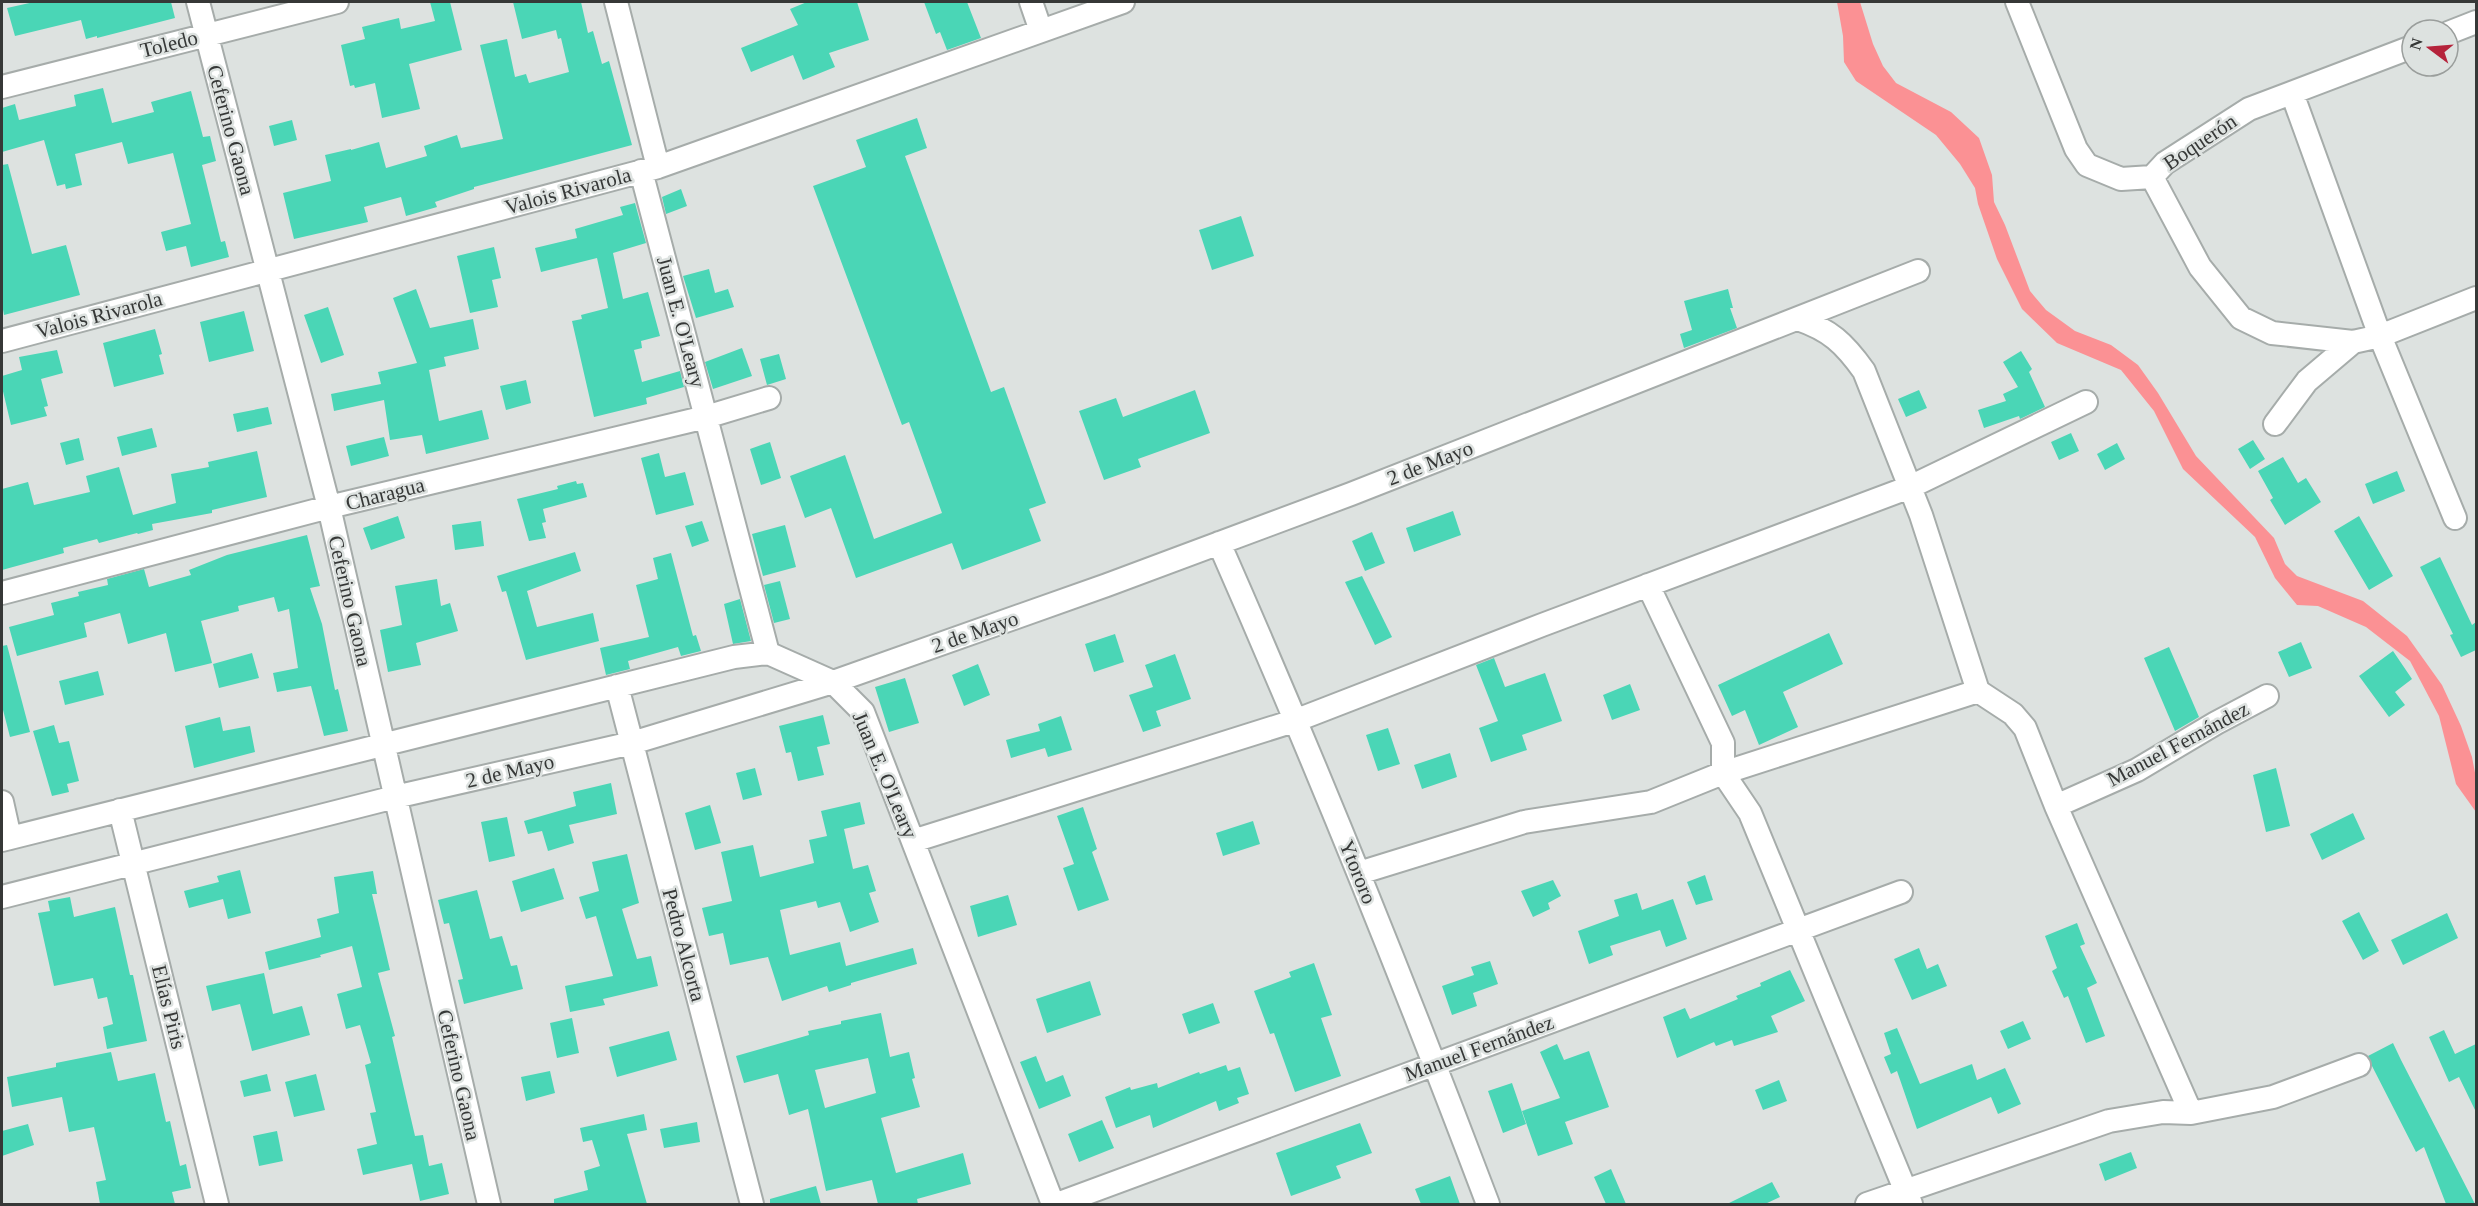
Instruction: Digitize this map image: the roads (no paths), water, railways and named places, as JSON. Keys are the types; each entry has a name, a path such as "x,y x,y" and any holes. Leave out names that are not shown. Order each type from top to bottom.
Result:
{"street":[{"name":"Ceferino Gaona","path":"198,2 329,507 489,1204"},
{"name":"Toledo","path":"2,87 337,2"},
{"name":"Juan E. O'Leary","path":"616,2 650,169 706,417 768,653 833,681 863,712 1055,1204"},
{"path":"1031,2 1041,31"},
{"name":"Valois Rivarola","path":"2,341 650,169 1123,2"},
{"name":"Boquerón","path":"2018,2 2076,149 2087,165 2121,179 2152,177 2165,163 2249,109 2400,52"},
{"path":"2460,28 2476,22"},
{"path":"2292,93 2380,336 2455,518"},
{"path":"2152,177 2200,267 2241,318 2272,333 2353,342 2380,336 2476,298"},
{"name":"2 de Mayo","path":"2,897 395,797 632,743 833,681 1362,490 1918,271"},
{"path":"1798,319 1822,327 1849,351 1864,371 1910,487 1978,691 2013,714 2025,728 2056,806 2191,1113"},
{"path":"2275,424 2307,381 2353,342"},
{"name":"Charagua","path":"2,593 329,507 706,417 769,398"},
{"path":"914,841 1297,720 1910,487 2086,402"},
{"name":"Ytororo","path":"1219,543 1297,720 1488,1204"},
{"path":"1648,585 1723,743 1723,773 1750,813 1909,1197"},
{"path":"2,802 6,839 734,657 768,653"},
{"name":"Pedro Alcorta","path":"617,686 752,1204"},
{"path":"1359,873 1524,822 1650,802 1723,773 1978,691"},
{"name":"Manuel Fernández","path":"2056,806 2137,770 2267,696"},
{"name":"Elías Piris","path":"120,810 217,1204"},
{"name":"Manuel Fernández","path":"1055,1204 1901,892"},
{"path":"1867,1204 1909,1197 2109,1121 2163,1112 2191,1113 2273,1097 2359,1065"}]}
